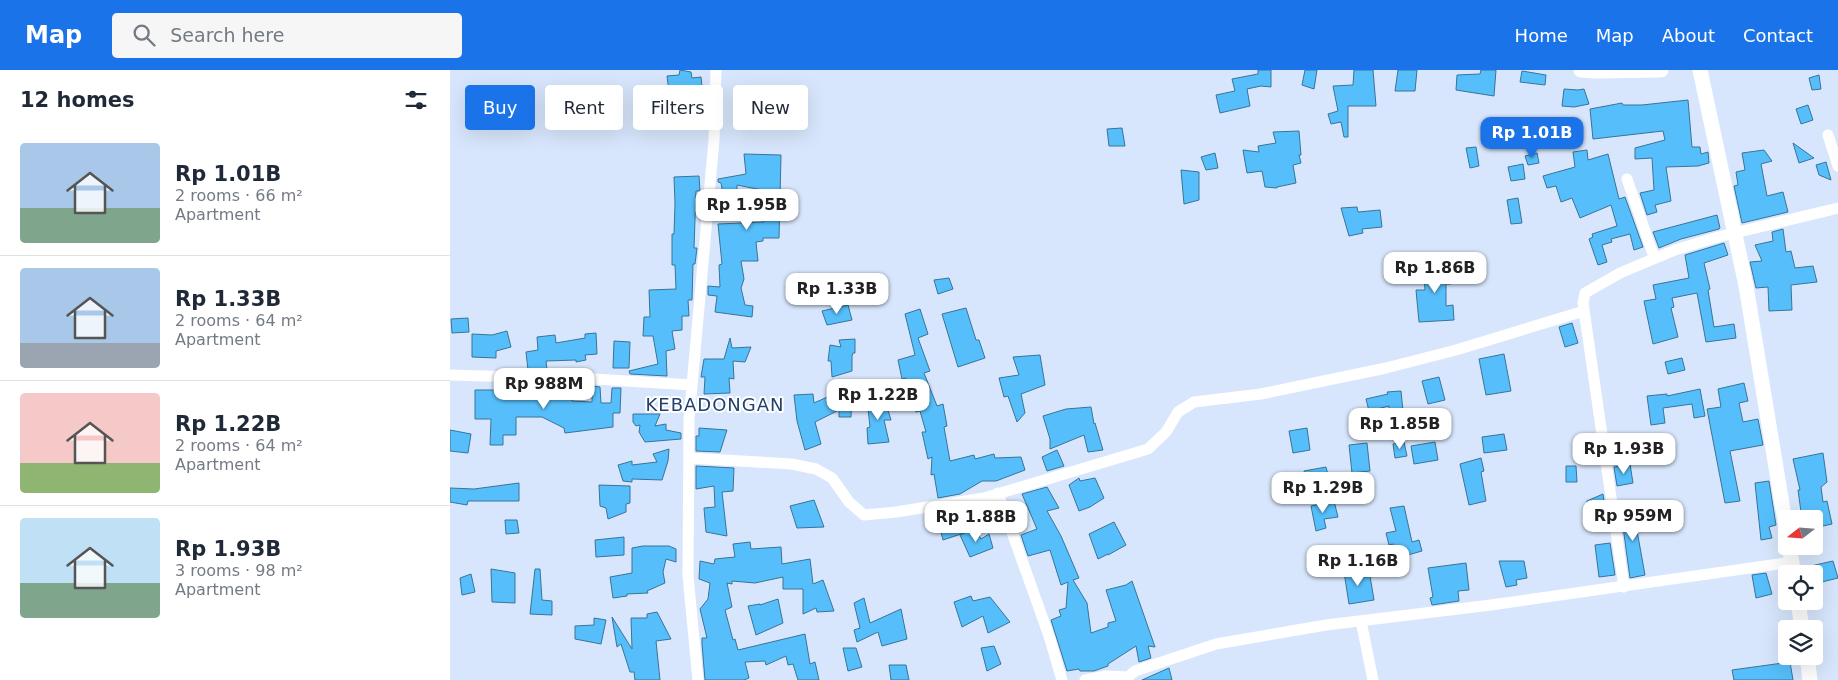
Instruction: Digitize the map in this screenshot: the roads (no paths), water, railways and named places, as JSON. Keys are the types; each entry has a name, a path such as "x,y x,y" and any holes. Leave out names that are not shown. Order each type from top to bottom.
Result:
{"street":[{"path":"698,680 688,576 689,418 714,140 716,70"},
{"path":"1581,70 1661,70"},
{"path":"1700,70 1746,286 1783,510"},
{"path":"1828,135 1838,166"},
{"path":"1628,179 1654,258"},
{"path":"1624,587 1583,298 1591,289 1654,258 1718,237 1838,208"},
{"path":"688,458 792,464 816,469 832,478 849,502 864,516 984,498 1148,449 1166,432 1178,412 1194,402 1261,394 1386,368 1456,350 1584,311"},
{"path":"450,374 692,385"},
{"path":"998,494 1046,628 1062,680"},
{"path":"1085,680 1106,676 1127,678 1135,671 1216,644 1361,621 1624,587 1778,570"},
{"path":"1361,621 1373,680"},
{"path":"1808,665 1810,680"}],"district":[{"name":"KEBADONGAN","path":"715,405"}]}
